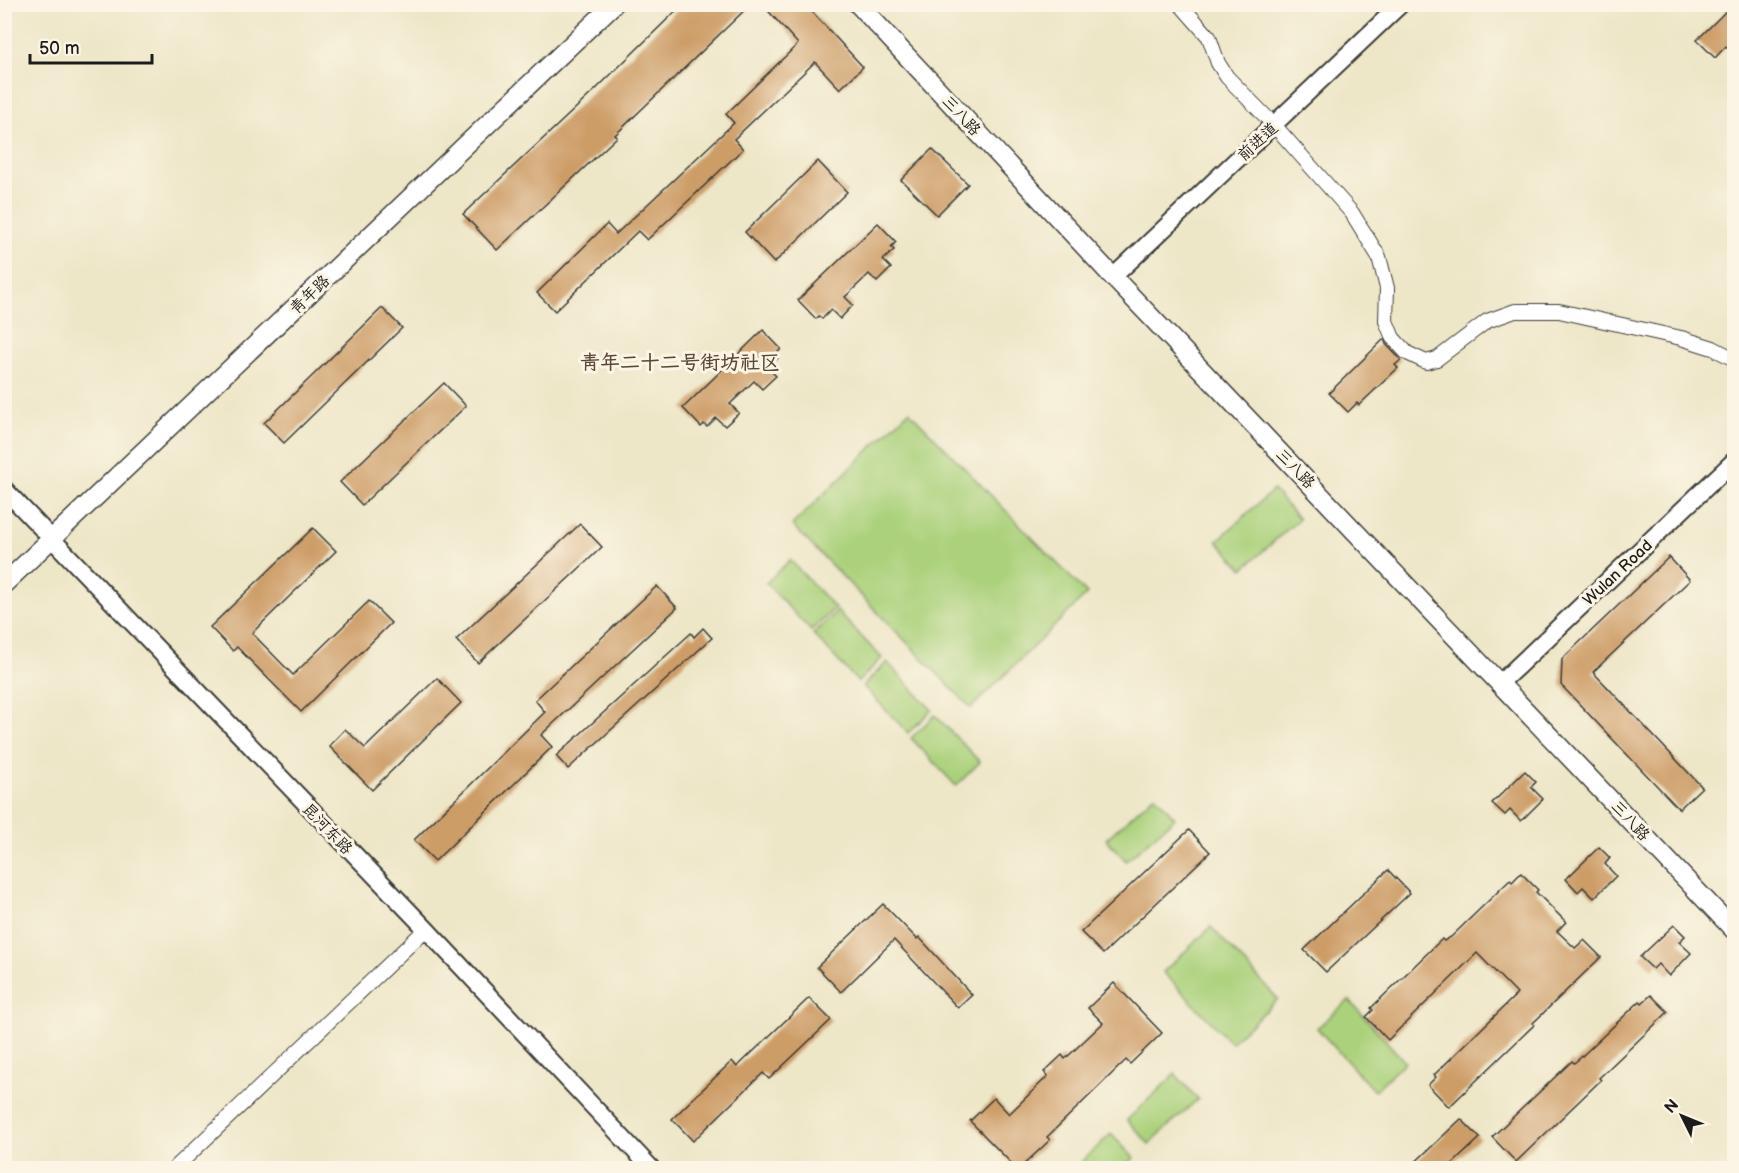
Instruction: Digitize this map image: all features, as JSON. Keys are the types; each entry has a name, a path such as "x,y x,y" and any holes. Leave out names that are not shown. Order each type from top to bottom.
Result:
{"main road":[{"name":"青年路","path":"4,584 614,4"},
{"name":"三八路","path":"858,4 1113,277 1734,930"}],"street":[{"path":"1180,4 1209,36 1218,63 1227,77 1274,124 1352,213 1379,257 1387,288 1386,321 1393,338 1407,353 1425,362 1437,359 1487,321 1515,311 1559,311 1681,338 1713,348 1734,359"},
{"name":"前进道","path":"1113,277 1401,4"},
{"name":"Wulan Road","path":"1500,682 1734,461"},
{"name":"昆河东路","path":"4,489 651,1168"},
{"path":"175,1168 426,930"}],"green space":[{"path":"909,411 1087,594 971,708 792,525"},
{"path":"1273,490 1299,519 1243,569 1217,541"},
{"path":"790,560 835,608 811,631 766,583"},
{"path":"837,611 882,658 858,682 813,634"},
{"path":"887,662 932,710 908,733 863,686"},
{"path":"935,715 980,762 956,786 911,738"},
{"path":"1155,795 1175,818 1126,861 1106,839"},
{"path":"1211,927 1278,999 1231,1043 1163,972"},
{"path":"1349,1000 1405,1062 1374,1091 1317,1028"},
{"path":"1175,1074 1198,1099 1149,1144 1127,1120"},
{"path":"1111,1134 1134,1158 1123,1168 1075,1168"}],"building":[{"path":"683,4 751,4 615,135 617,137 497,250 463,214"},
{"path":"762,4 805,4 863,67 840,89 815,62 734,139 743,149 647,240 638,231 555,311 537,293 607,224 616,234 734,123 726,114 798,44"},
{"path":"1733,4 1734,55 1726,46 1715,58 1697,40"},
{"path":"932,149 968,184 937,215 901,180"},
{"path":"818,161 847,192 774,263 745,232"},
{"path":"878,223 896,242 891,247 894,250 883,260 891,268 877,282 869,274 845,297 853,305 840,319 831,310 822,319 819,316 816,319 798,300"},
{"path":"382,308 402,328 284,443 264,423"},
{"path":"763,330 781,349 776,354 778,358 768,368 776,376 762,389 754,381 730,404 739,413 725,426 716,418 707,427 704,424 701,427 683,408"},
{"path":"1384,339 1401,360 1395,365 1398,368 1359,405 1357,403 1348,412 1329,393"},
{"path":"444,383 466,406 362,505 340,482"},
{"path":"580,524 602,547 478,663 456,640"},
{"path":"313,528 336,551 252,633 293,675 369,601 391,623 301,712 237,647 233,651 210,627"},
{"path":"1669,557 1690,580 1593,672 1702,787 1679,809 1561,685 1562,659"},
{"path":"657,586 677,608 541,735 552,747 435,861 414,840 545,712 535,700"},
{"path":"703,628 712,638 568,769 556,756 691,633 694,637"},
{"path":"437,678 461,703 372,790 329,746 345,729 365,748"},
{"path":"1525,771 1536,782 1531,787 1543,799 1521,821 1510,810 1505,815 1492,803"},
{"path":"1189,830 1210,852 1103,954 1081,932"},
{"path":"1599,847 1610,858 1605,864 1616,876 1594,898 1583,887 1578,892 1566,879"},
{"path":"1388,870 1410,893 1326,972 1304,950"},
{"path":"1521,873 1538,890 1536,892 1566,922 1557,931 1575,948 1584,940 1601,957 1449,1107 1428,1085 1436,1077 1434,1075 1517,994 1477,953 1388,1040 1366,1017 1373,1010 1371,1008 1442,939 1444,941 1451,937 1510,880 1512,882"},
{"path":"883,904 917,939 919,937 972,995 958,1008 894,940 841,992 817,967"},
{"path":"1674,925 1685,936 1679,942 1691,953 1669,976 1658,964 1653,969 1640,957"},
{"path":"1114,983 1162,1033 1130,1064 1126,1060 1047,1137 1050,1140 1020,1168 1016,1168 970,1121 994,1098 1009,1114 1048,1076 1044,1072 1062,1055 1065,1059 1103,1023 1088,1008"},
{"path":"1651,995 1668,1012 1516,1162 1492,1137 1572,1061 1574,1063 1580,1058 1640,1001 1642,1003"},
{"path":"809,998 831,1020 769,1079 763,1073 693,1141 672,1119 732,1061 737,1067"},
{"path":"1461,1119 1480,1138 1448,1168 1409,1168"}],"district":[{"name":"青年二十二号街坊社区","path":"680,362"}]}
